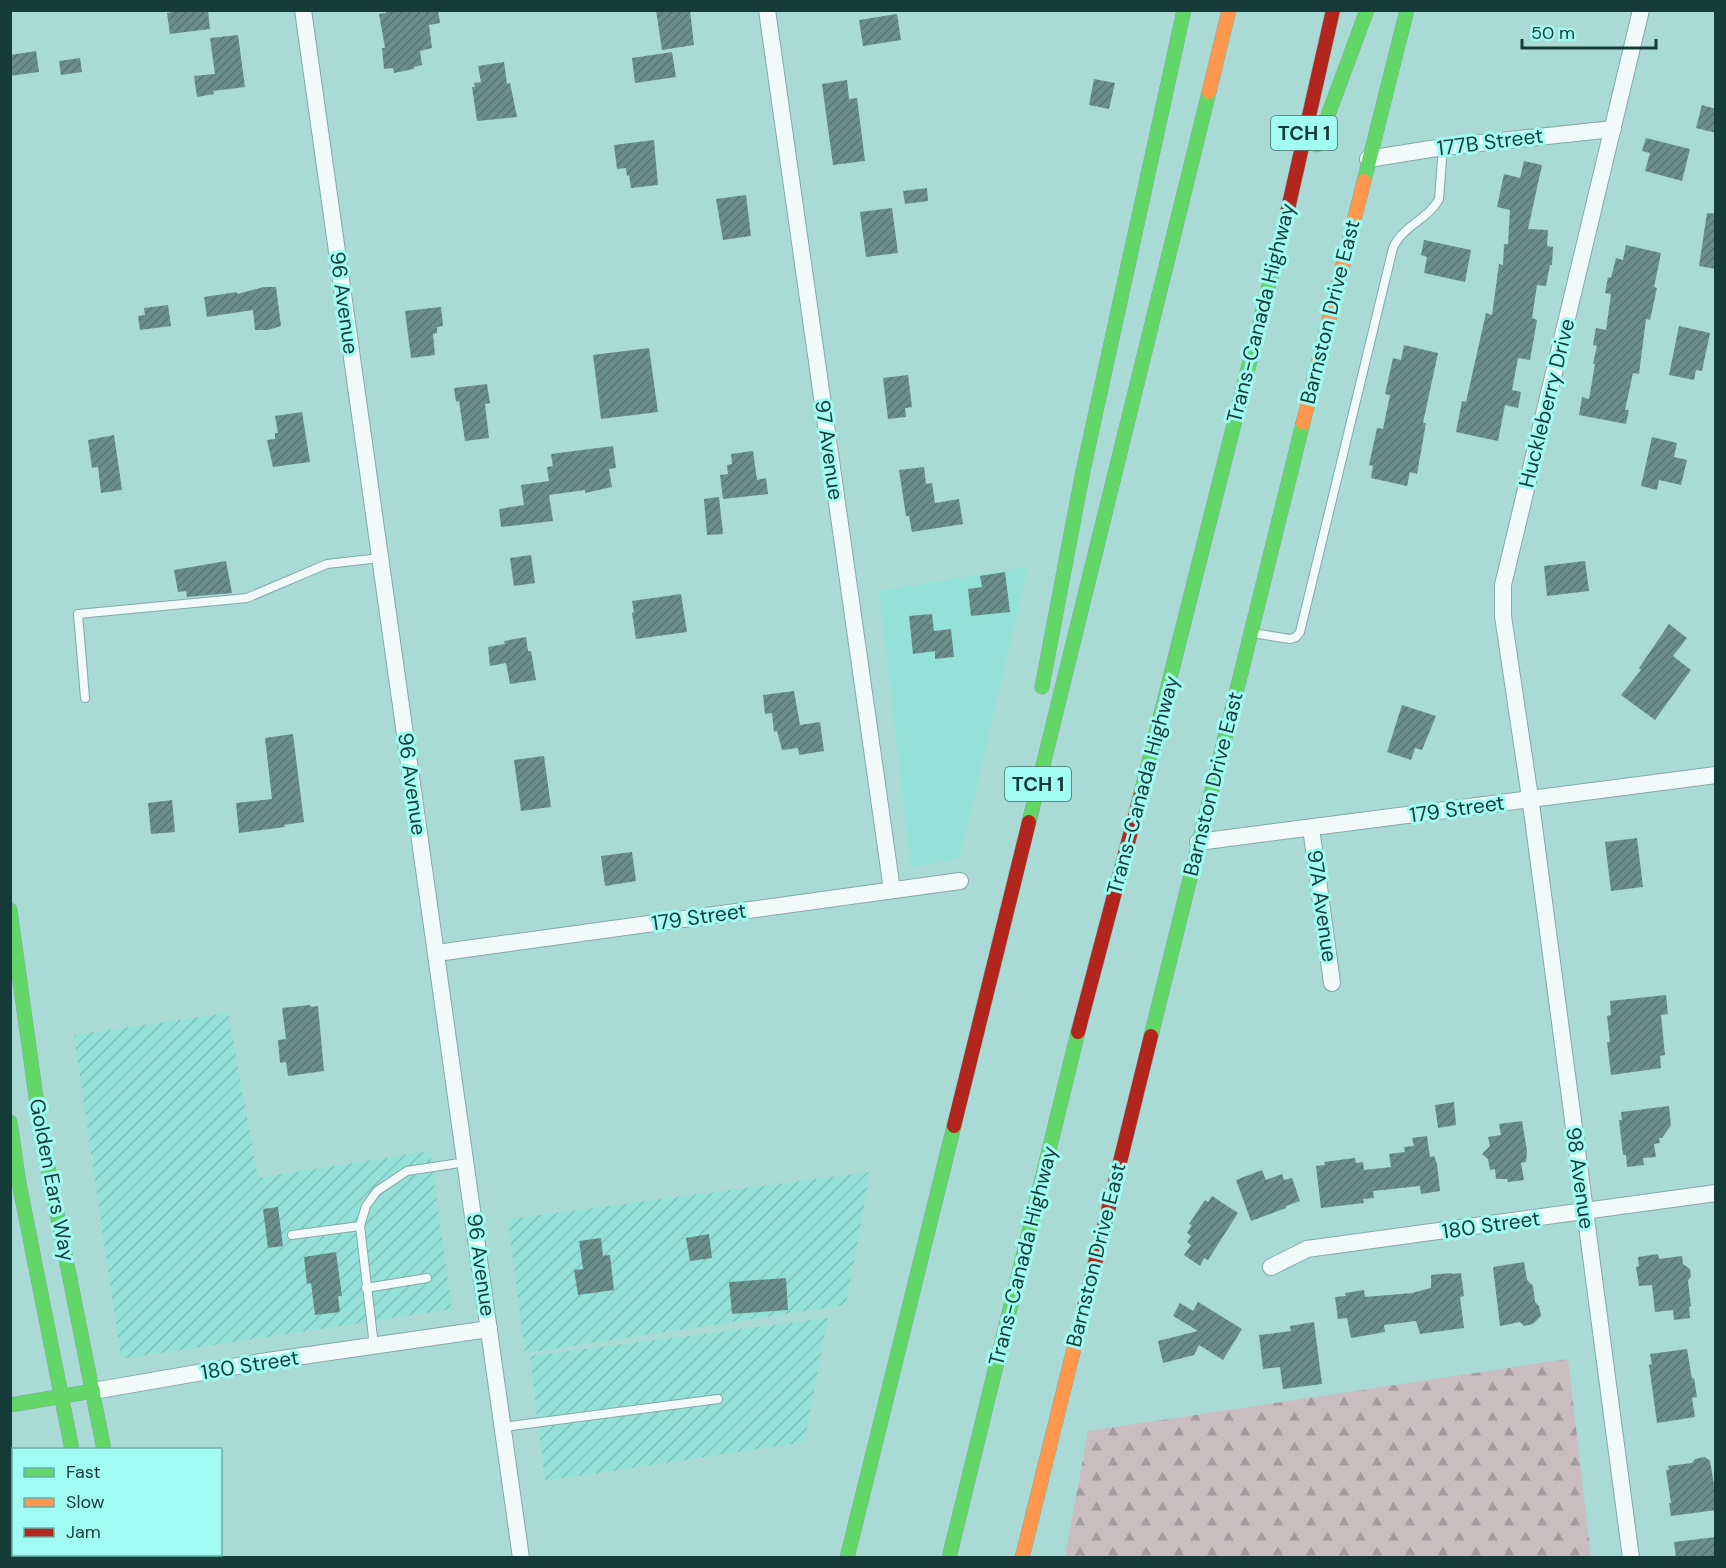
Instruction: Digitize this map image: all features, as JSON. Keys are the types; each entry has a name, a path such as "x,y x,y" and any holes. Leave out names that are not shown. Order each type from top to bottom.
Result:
{"main road":[{"path":"1039,705 1083,471 1185,10"},
{"name":"TCH 1","path":"847,1557 1229,10"},
{"name":"Trans-Canada Highway","path":"949,1557 1077,1036 1179,646 1277,255 1333,10"},
{"path":"1277,255 1367,10"},
{"name":"Barnston Drive East","path":"1022,1557 1250,633 1407,10"},
{"path":"979,1020 1023,787"},
{"name":"Golden Ears Way","path":"10,910 41,1133 104,1448"},
{"name":"Golden Ears Way","path":"10,1122 19,1183 72,1448"},
{"name":"180 Street","path":"10,1405 93,1391"}],"street":[{"name":"96 Avenue","path":"303,10 521,1557"},
{"name":"97 Avenue","path":"767,10 892,890"},
{"name":"Huckleberry Drive","path":"1530,799 1503,616 1503,585 1641,10"},
{"name":"177B Street","path":"1368,159 1443,147 1612,129"},
{"name":"179 Street","path":"1198,842 1716,775"},
{"name":"98 Avenue","path":"1530,799 1631,1557"},
{"name":"97A Avenue","path":"1311,828 1332,983"},
{"name":"179 Street","path":"437,953 960,881"},
{"name":"180 Street","path":"1271,1267 1307,1249 1716,1193"},
{"name":"180 Street","path":"93,1391 261,1362 489,1329"}],"lane":[{"path":"1250,633 1290,639 1296,637 1300,632 1393,248 1396,241 1436,206 1439,199 1443,147"},
{"path":"85,698 78,614 247,598 327,564 380,558"},
{"path":"374,1346 360,1226 366,1206 377,1191 407,1172 466,1162"},
{"path":"292,1235 360,1226"},
{"path":"366,1288 427,1278"},
{"path":"503,1427 718,1399"}],"shaded area":[{"path":"1028,566 960,858 911,868 879,591"},
{"path":"228,1013 258,1178 430,1151 452,1309 121,1359 74,1035"},
{"path":"870,1172 846,1305 525,1353 508,1219"},
{"path":"828,1318 804,1442 545,1481 530,1356"}],"green space":[{"path":"1568,1359 1591,1557 1065,1557 1088,1431"}],"building":[{"path":"208,10 210,29 170,34 167,13"},
{"path":"386,10 438,10 440,23 429,25 432,48 420,51 422,65 394,73 393,68 384,69 382,48 385,48 379,14 386,13"},
{"path":"656,10 690,10 694,45 662,50"},
{"path":"897,14 901,40 863,46 859,20"},
{"path":"238,35 245,87 213,91 214,94 197,97 194,76 215,74 210,38"},
{"path":"36,51 39,72 10,76 10,55"},
{"path":"672,52 676,77 635,83 632,58"},
{"path":"80,58 82,72 61,75 59,61"},
{"path":"504,62 507,84 510,83 517,117 477,121 472,87 475,87 474,83 481,82 478,66"},
{"path":"1094,79 1115,83 1109,109 1089,105"},
{"path":"847,80 849,99 857,98 865,161 833,165 822,84"},
{"path":"1702,105 1716,109 1716,133 1696,128"},
{"path":"1646,138 1690,149 1682,181 1645,171 1650,153 1642,151"},
{"path":"654,140 658,185 631,188 626,168 617,169 614,145"},
{"path":"1524,161 1542,165 1528,229 1548,230 1547,246 1553,247 1552,265 1550,265 1546,286 1537,285 1532,318 1537,320 1530,360 1518,358 1512,390 1521,392 1518,408 1505,405 1498,441 1456,432 1462,401 1466,402 1486,313 1492,315 1499,264 1503,265 1504,244 1508,244 1510,210 1497,207 1504,174 1520,178"},
{"path":"927,188 928,201 905,204 903,191"},
{"path":"746,195 751,236 723,240 716,199"},
{"path":"892,208 898,253 866,257 860,212"},
{"path":"1707,213 1716,214 1716,269 1699,266"},
{"path":"1424,240 1471,250 1465,282 1424,273 1427,257 1421,255"},
{"path":"1626,245 1661,253 1650,320 1646,319 1639,374 1633,373 1625,410 1629,410 1626,424 1579,415 1582,397 1589,399 1597,346 1593,345 1596,328 1606,330 1611,294 1605,293 1608,277 1611,278 1616,258 1623,260"},
{"path":"264,287 276,287 281,326 268,330 255,330 253,310 207,317 204,297 237,292 237,294"},
{"path":"168,305 171,326 140,330 138,316 145,315 144,308"},
{"path":"441,307 443,326 437,327 437,333 433,334 435,355 411,358 405,311"},
{"path":"1679,326 1710,333 1702,371 1696,370 1694,380 1669,375"},
{"path":"1404,345 1438,353 1423,423 1426,423 1417,474 1410,472 1407,486 1371,478 1373,466 1369,465 1377,428 1383,429 1390,395 1385,394 1393,358 1401,360"},
{"path":"649,348 658,412 601,419 593,355"},
{"path":"908,375 912,407 905,408 906,417 888,419 883,378"},
{"path":"487,384 490,403 485,404 489,438 465,441 459,401 456,402 454,388"},
{"path":"302,412 310,462 273,467 267,440 275,439 275,433 278,433 275,416"},
{"path":"114,435 122,490 101,493 98,467 92,468 88,440"},
{"path":"1652,437 1677,443 1674,457 1687,460 1681,485 1659,480 1657,490 1641,486"},
{"path":"613,446 616,468 609,469 612,487 585,493 585,490 549,495 553,521 501,527 499,509 524,505 521,485 549,481 547,467 553,466 551,454"},
{"path":"753,451 757,480 766,478 768,494 723,499 720,475 728,474 727,465 732,464 731,454"},
{"path":"924,467 926,484 932,483 935,503 959,499 963,524 912,532 909,516 906,516 899,470"},
{"path":"719,497 723,534 707,535 704,499"},
{"path":"531,555 535,583 514,586 510,558"},
{"path":"226,561 232,593 187,597 186,591 178,592 174,570"},
{"path":"1585,561 1589,591 1547,596 1544,566"},
{"path":"1005,572 1010,612 971,616 968,589 982,587 980,576"},
{"path":"681,594 687,632 636,639 632,601"},
{"path":"932,614 934,631 951,629 954,657 935,659 935,651 913,654 909,616"},
{"path":"1669,624 1687,638 1673,656 1691,670 1655,720 1621,695 1641,670 1639,668"},
{"path":"526,637 536,680 510,684 506,663 490,666 488,647"},
{"path":"794,691 800,725 820,722 824,751 799,755 798,748 782,750 777,731 774,732 772,713 765,714 763,695"},
{"path":"1402,705 1436,716 1422,750 1415,748 1411,760 1387,752"},
{"path":"293,734 304,822 239,833 236,803 272,799 265,738"},
{"path":"544,756 551,807 521,811 514,760"},
{"path":"172,800 175,832 151,834 148,803"},
{"path":"1637,838 1643,887 1611,891 1605,842"},
{"path":"632,852 636,881 605,886 601,856"},
{"path":"1666,995 1668,1014 1661,1015 1665,1055 1660,1056 1661,1068 1611,1075 1607,1042 1610,1042 1607,1016 1611,1015 1610,1001"},
{"path":"310,1005 311,1007 318,1006 324,1071 288,1076 286,1062 280,1063 278,1040 286,1039 282,1008"},
{"path":"1454,1102 1456,1125 1438,1128 1435,1105"},
{"path":"1669,1106 1671,1125 1662,1138 1659,1138 1660,1143 1654,1144 1656,1157 1643,1158 1644,1165 1627,1167 1626,1155 1623,1155 1619,1120 1622,1120 1621,1112"},
{"path":"1522,1121 1527,1151 1526,1162 1521,1163 1524,1180 1508,1182 1507,1179 1496,1179 1495,1169 1490,1170 1488,1159 1482,1154 1490,1146 1488,1137 1501,1135 1499,1124"},
{"path":"1427,1136 1430,1157 1434,1156 1437,1164 1440,1191 1421,1194 1420,1186 1373,1191 1374,1198 1363,1199 1364,1203 1321,1208 1316,1166 1325,1165 1324,1162 1355,1158 1356,1163 1363,1162 1364,1170 1391,1167 1389,1154 1405,1152 1404,1147 1414,1146 1412,1138"},
{"path":"1262,1170 1266,1180 1282,1174 1284,1180 1292,1178 1300,1201 1251,1221 1236,1180"},
{"path":"1212,1196 1238,1213 1208,1260 1204,1258 1200,1266 1184,1255 1191,1245 1187,1242 1191,1236 1187,1233 1192,1225 1189,1224 1205,1200 1208,1202"},
{"path":"278,1207 283,1246 268,1248 263,1209"},
{"path":"709,1234 712,1258 690,1261 686,1238"},
{"path":"601,1238 603,1256 610,1255 614,1290 578,1295 574,1270 583,1269 579,1241"},
{"path":"336,1252 342,1296 338,1296 340,1312 315,1315 311,1283 307,1284 304,1257"},
{"path":"1658,1254 1659,1259 1682,1256 1683,1264 1690,1269 1691,1276 1688,1281 1690,1318 1674,1320 1673,1310 1655,1312 1652,1285 1639,1286 1636,1267 1639,1266 1638,1257"},
{"path":"1524,1262 1527,1280 1533,1286 1535,1302 1539,1306 1541,1316 1533,1324 1524,1326 1520,1322 1500,1326 1493,1267"},
{"path":"1461,1273 1464,1296 1460,1297 1464,1328 1420,1334 1416,1321 1384,1325 1385,1332 1351,1338 1347,1318 1338,1319 1335,1297 1364,1290 1365,1297 1412,1293 1431,1288 1431,1275"},
{"path":"786,1278 788,1310 732,1314 729,1282"},
{"path":"1198,1302 1242,1329 1223,1360 1199,1345 1194,1355 1163,1363 1158,1341 1198,1331 1173,1316 1180,1303 1193,1311"},
{"path":"1314,1322 1322,1384 1283,1389 1280,1367 1263,1369 1259,1335 1291,1331 1290,1326"},
{"path":"1687,1349 1697,1397 1692,1398 1695,1417 1657,1423 1649,1365 1652,1364 1650,1354"},
{"path":"1705,1457 1710,1461 1714,1484 1716,1484 1716,1510 1671,1516 1666,1470 1669,1470 1668,1466 1692,1463 1695,1459"},
{"path":"1716,1537 1716,1557 1676,1557 1674,1542"}],"traffic: fast":[{"path":"1042,687 1083,471 1184,10"},
{"path":"1317,145 1367,10"},
{"path":"1364,181 1407,10"},
{"path":"1029,822 1209,92"},
{"path":"1140,797 1285,222"},
{"path":"1151,1036 1303,423"},
{"path":"10,910 41,1133 104,1448"},
{"path":"949,1558 1078,1032"},
{"path":"10,1122 19,1183 72,1448"},
{"path":"847,1558 954,1126"},
{"path":"10,1405 93,1391"}],"traffic: slow":[{"path":"1209,92 1229,10"},
{"path":"1303,423 1364,181"},
{"path":"1022,1558 1085,1304"}],"traffic: jam":[{"path":"1285,222 1333,10"},
{"path":"1078,1032 1140,797"},
{"path":"954,1126 1029,822"},
{"path":"1085,1304 1151,1036"}]}
